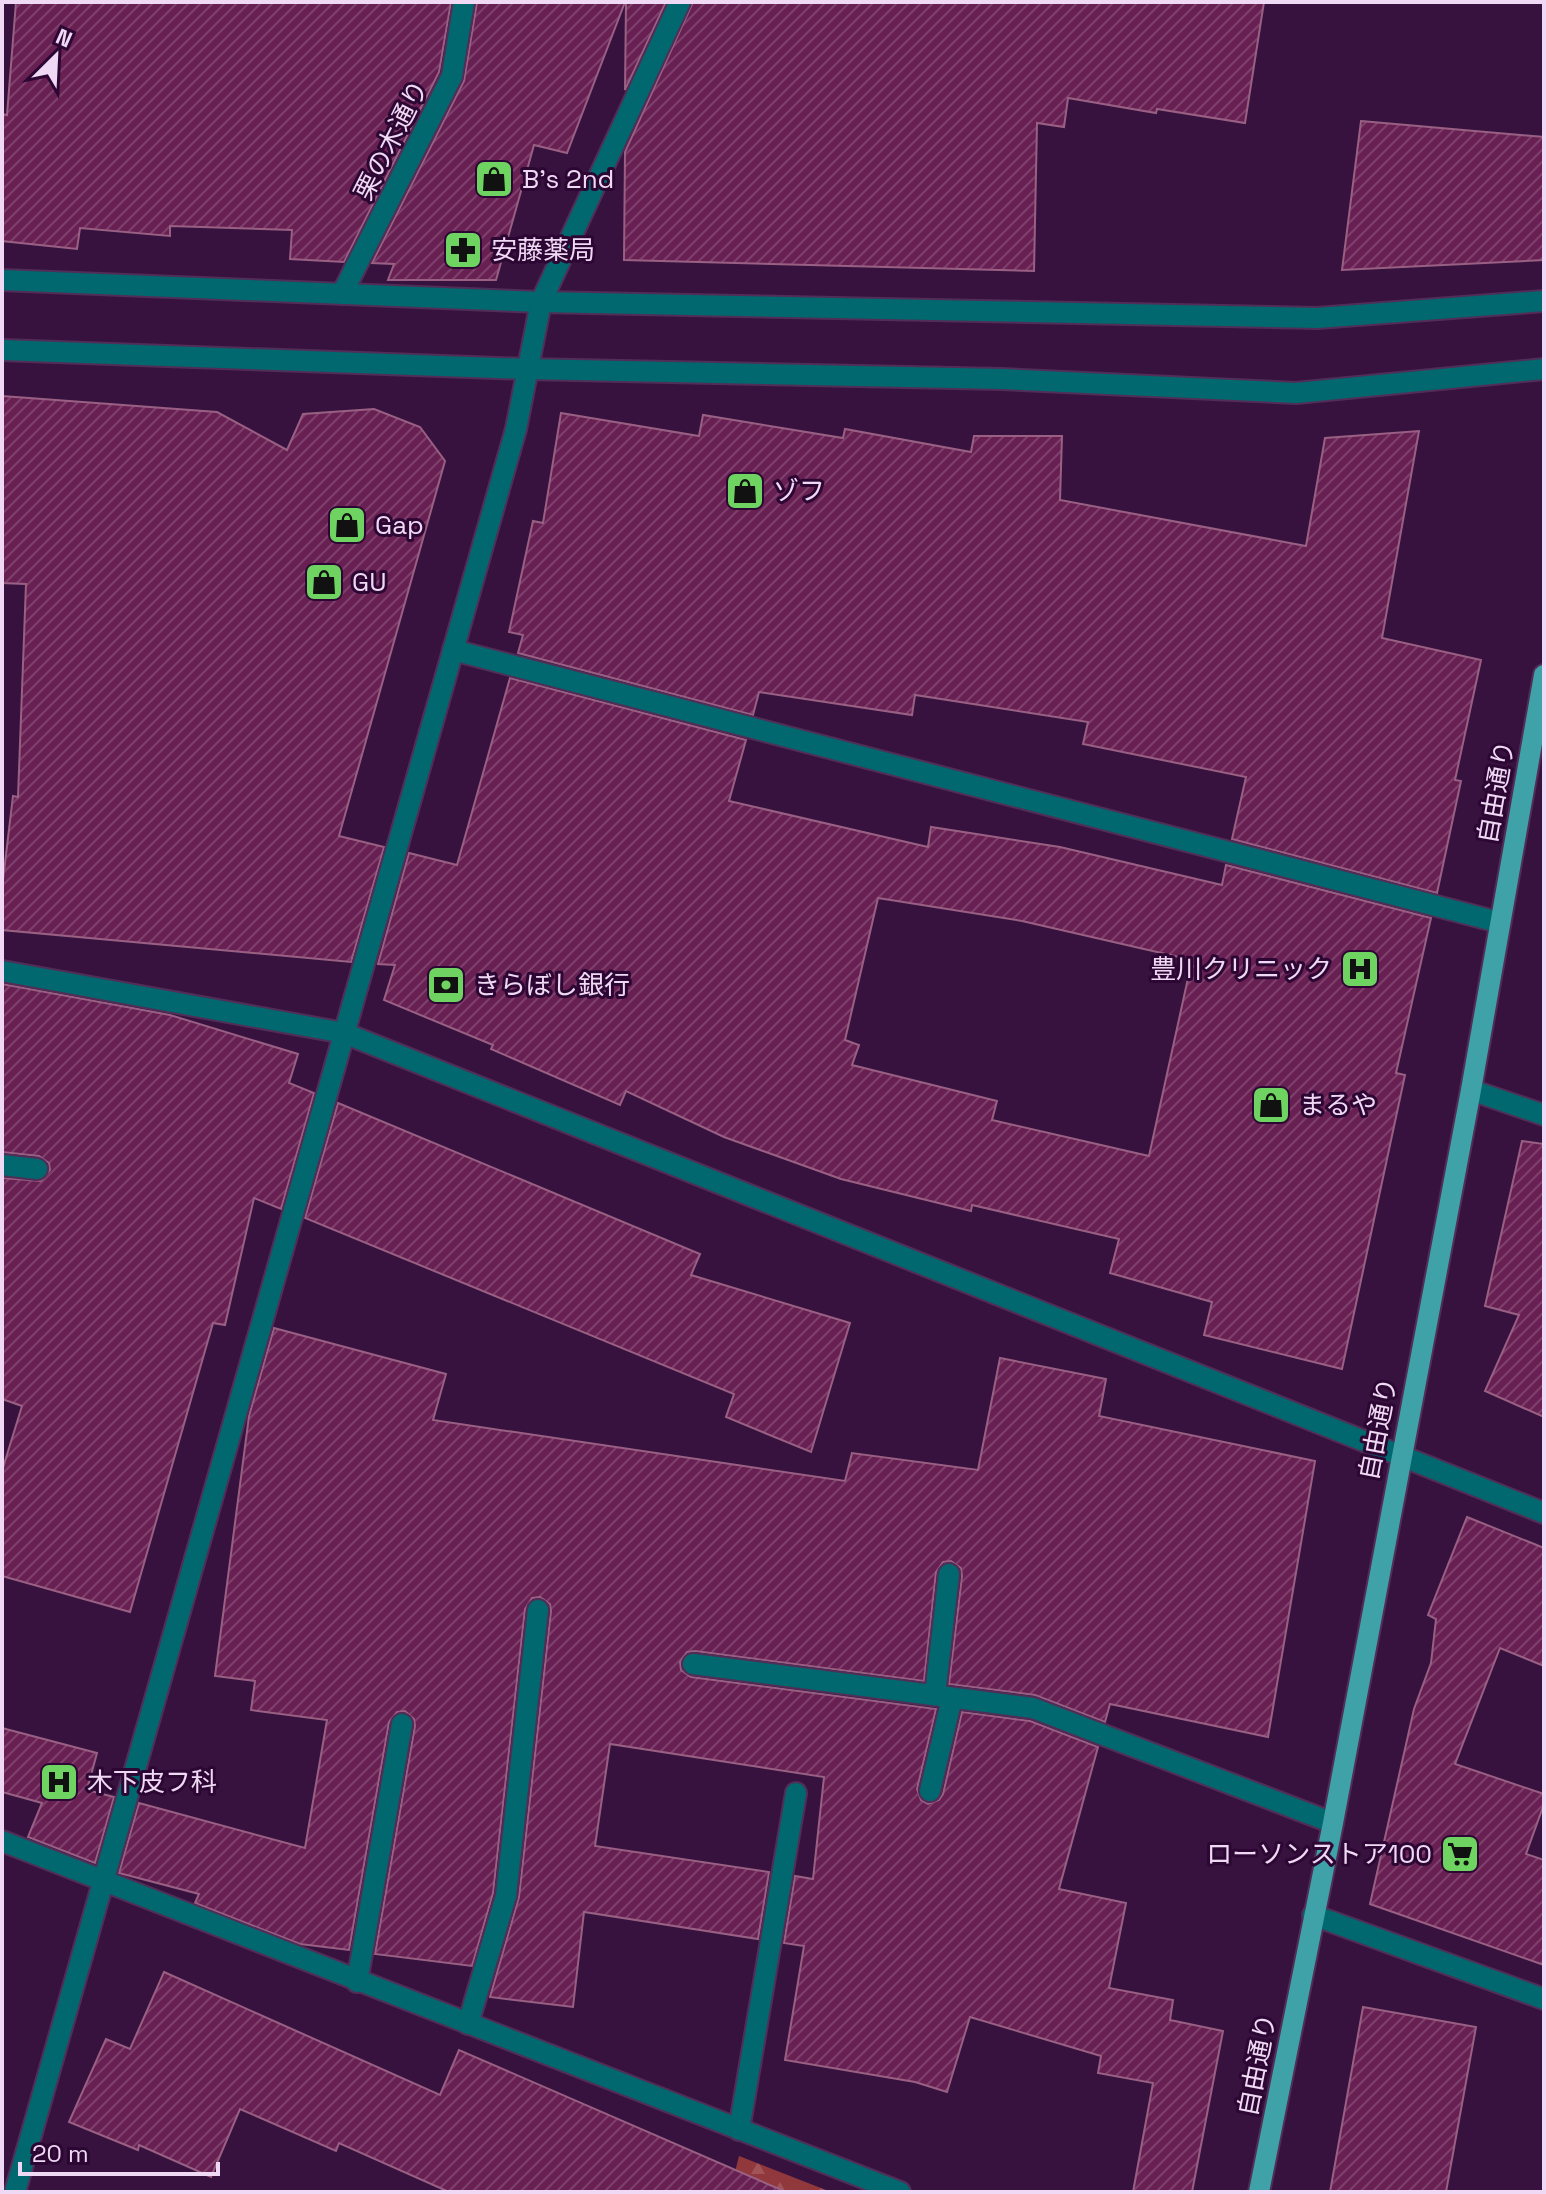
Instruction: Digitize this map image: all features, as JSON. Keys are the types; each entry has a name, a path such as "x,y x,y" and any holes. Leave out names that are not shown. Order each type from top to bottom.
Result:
{"main road":[{"name":"自由通り","path":"1259,2192 1333,1823 1399,1456 1471,1090 1498,922 1543,686"}],"street":[{"name":"栗の木通り","path":"342,294 452,76 464,2"},
{"path":"15,2192 516,429 541,302 680,2"},
{"path":"2,280 541,302 1317,318 1544,301"},
{"path":"2,350 527,369 1002,379 1296,393 1544,369"},
{"path":"453,650 1498,922"},
{"path":"2,971 344,1033 1544,1513"},
{"path":"1471,1090 1544,1115"},
{"path":"2,1165 37,1169"},
{"path":"930,1791 943,1697 949,1574"},
{"path":"468,2024 506,1896 538,1610"},
{"path":"693,1664 1033,1708 1333,1823"},
{"path":"357,1982 402,1724"},
{"path":"739,2130 796,1793"},
{"path":"2,1841 104,1884 900,2192"},
{"path":"1313,1915 1544,1999"}],"green space":[{"path":"739,2156 831,2192 730,2192"}],"building":[{"path":"16,2 451,2 439,72 344,262 290,259 292,230 170,226 170,236 80,228 77,249 2,241 2,114 7,115"},
{"path":"477,2 625,2 567,153 534,145 496,280 388,280 394,264 372,263 464,81"},
{"path":"626,2 666,2 625,90"},
{"path":"693,2 1264,2 1245,123 1157,109 1156,113 1068,98 1064,127 1037,123 1034,271 624,260 625,152"},
{"path":"1361,121 1544,137 1544,260 1342,270"},
{"path":"2,396 217,412 287,450 303,414 374,409 420,427 445,461 339,836 384,847 351,962 2,930 2,888 13,796 18,797 26,584 2,583"},
{"path":"561,413 699,436 703,415 843,438 845,429 971,452 974,436 1062,436 1060,500 1306,546 1325,438 1419,431 1382,638 1481,660 1455,780 1461,781 1437,893 1232,839 1246,777 1083,744 1088,722 915,695 912,715 759,692 753,715 518,653 523,635 509,632 533,521 543,523"},
{"path":"510,678 746,740 729,801 928,847 931,827 1060,847 1222,885 1226,865 1431,918 1396,1073 1405,1075 1342,1369 1204,1335 1212,1302 1110,1273 1119,1239 972,1205 971,1211 841,1179 724,1137 626,1091 620,1105 491,1049 493,1045 384,1000 395,965 378,964 409,853 457,865","holes":["878,898 1022,921 1192,960 1149,1156 992,1120 997,1101 852,1065 859,1045 845,1040"]},
{"path":"2,984 170,1015 298,1054 289,1083 314,1093 281,1209 254,1198 225,1325 213,1323 130,1612 2,1576 2,1471 22,1406 2,1399 2,1178 41,1181 50,1170 49,1163 39,1156 2,1152"},
{"path":"338,1103 700,1254 691,1275 850,1323 811,1452 726,1417 734,1394 305,1218"},
{"path":"1522,1141 1544,1144 1544,1417 1485,1391 1519,1315 1485,1306"},
{"path":"274,1328 446,1374 433,1420 845,1481 852,1453 978,1470 1000,1358 1106,1379 1099,1416 1315,1461 1268,1737 1110,1704 1105,1722 1035,1695 949,1684 962,1576 961,1568 951,1561 943,1562 936,1572 924,1681 695,1651 687,1652 680,1662 681,1670 691,1677 936,1709 917,1789 921,1800 928,1804 939,1800 943,1794 962,1712 1030,1721 1098,1747 1059,1889 1126,1903 1109,1988 1173,2000 1170,2020 1223,2031 1192,2192 1133,2192 1153,2083 1098,2073 1101,2056 970,2017 947,2092 915,2082 785,2060 804,1946 784,1943 795,1876 813,1879 824,1777 610,1744 595,1846 769,1872 758,1939 584,1912 573,2007 490,1997 519,1897 551,1611 550,1604 540,1597 532,1598 525,1609 493,1893 472,1966 375,1954 415,1726 414,1719 405,1711 397,1712 389,1722 349,1950 300,1944 195,1903 199,1894 119,1873 139,1803 305,1848 327,1720 251,1710 255,1681 215,1676 249,1416"},
{"path":"1467,1517 1544,1548 1544,1666 1500,1648 1455,1764 1544,1794 1544,1804 1526,1854 1544,1860 1544,1965 1370,1904 1414,1709 1431,1663 1436,1619 1428,1615"},
{"path":"2,1728 97,1753 87,1790 114,1797 95,1863 28,1837 42,1803 2,1792"},
{"path":"164,1972 440,2095 459,2050 786,2192 449,2192 339,2143 336,2151 240,2109 211,2177 139,2145 138,2150 69,2122 106,2039 130,2049"},
{"path":"1363,2007 1476,2027 1446,2192 1330,2192"}],"place":[{"name":"B's 2nd","path":"494,179"},
{"name":"安藤薬局","path":"463,250"},
{"name":"ゾフ","path":"745,491"},
{"name":"Gap","path":"347,525"},
{"name":"GU","path":"324,582"},
{"name":"豊川クリニック","path":"1360,969"},
{"name":"きらぼし銀行","path":"446,985"},
{"name":"まるや","path":"1271,1105"},
{"name":"木下皮フ科","path":"59,1782"},
{"name":"ローソンストア100","path":"1460,1854"}]}
